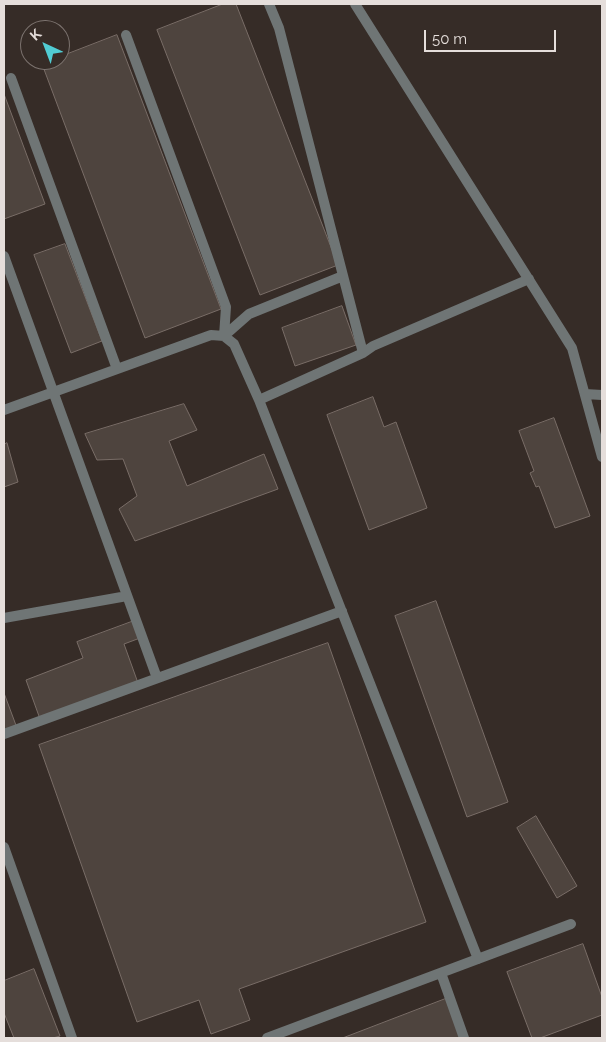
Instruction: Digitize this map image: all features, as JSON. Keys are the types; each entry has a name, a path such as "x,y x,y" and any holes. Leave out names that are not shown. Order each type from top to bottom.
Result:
{"lane":[{"path":"269,4 279,28 363,353"},
{"path":"355,4 572,348 602,458"},
{"path":"126,35 226,307 224,336"},
{"path":"10,78 117,369"},
{"path":"4,256 157,678"},
{"path":"224,336 248,314 344,276"},
{"path":"260,400 363,353 373,346 529,279"},
{"path":"4,410 211,334 224,336 234,344 260,400 478,959"},
{"path":"585,394 602,395"},
{"path":"4,618 127,596"},
{"path":"4,734 342,611"},
{"path":"4,847 72,1038"},
{"path":"267,1038 570,924"},
{"path":"441,973 464,1038"}],"building":[{"path":"223,4 236,4 338,265 260,295 157,30"},
{"path":"117,35 221,309 145,338 44,70 70,70 70,53"},
{"path":"4,94 45,204 4,219"},
{"path":"65,244 102,341 71,353 34,255"},
{"path":"342,306 356,345 295,366 282,328"},
{"path":"373,397 384,427 396,422 427,508 369,530 327,415"},
{"path":"184,404 197,430 169,441 187,486 264,454 278,489 135,541 119,509 137,496 123,459 97,460 85,434"},
{"path":"554,418 590,516 555,528 539,486 536,487 530,473 534,471 519,431"},
{"path":"7,443 18,482 4,487 4,445"},
{"path":"436,601 508,802 467,817 395,616"},
{"path":"134,621 140,638 124,644 138,683 40,719 26,680 83,658 77,642"},
{"path":"328,643 426,922 239,989 250,1020 211,1034 199,1000 137,1022 39,745"},
{"path":"4,693 17,728 4,733"},
{"path":"536,816 577,886 557,898 517,828"},
{"path":"583,944 602,997 602,1015 540,1038 532,1038 507,972"},
{"path":"34,969 60,1036 53,1038 14,1038 4,1013 4,981"},
{"path":"448,998 463,1038 343,1038"}]}
